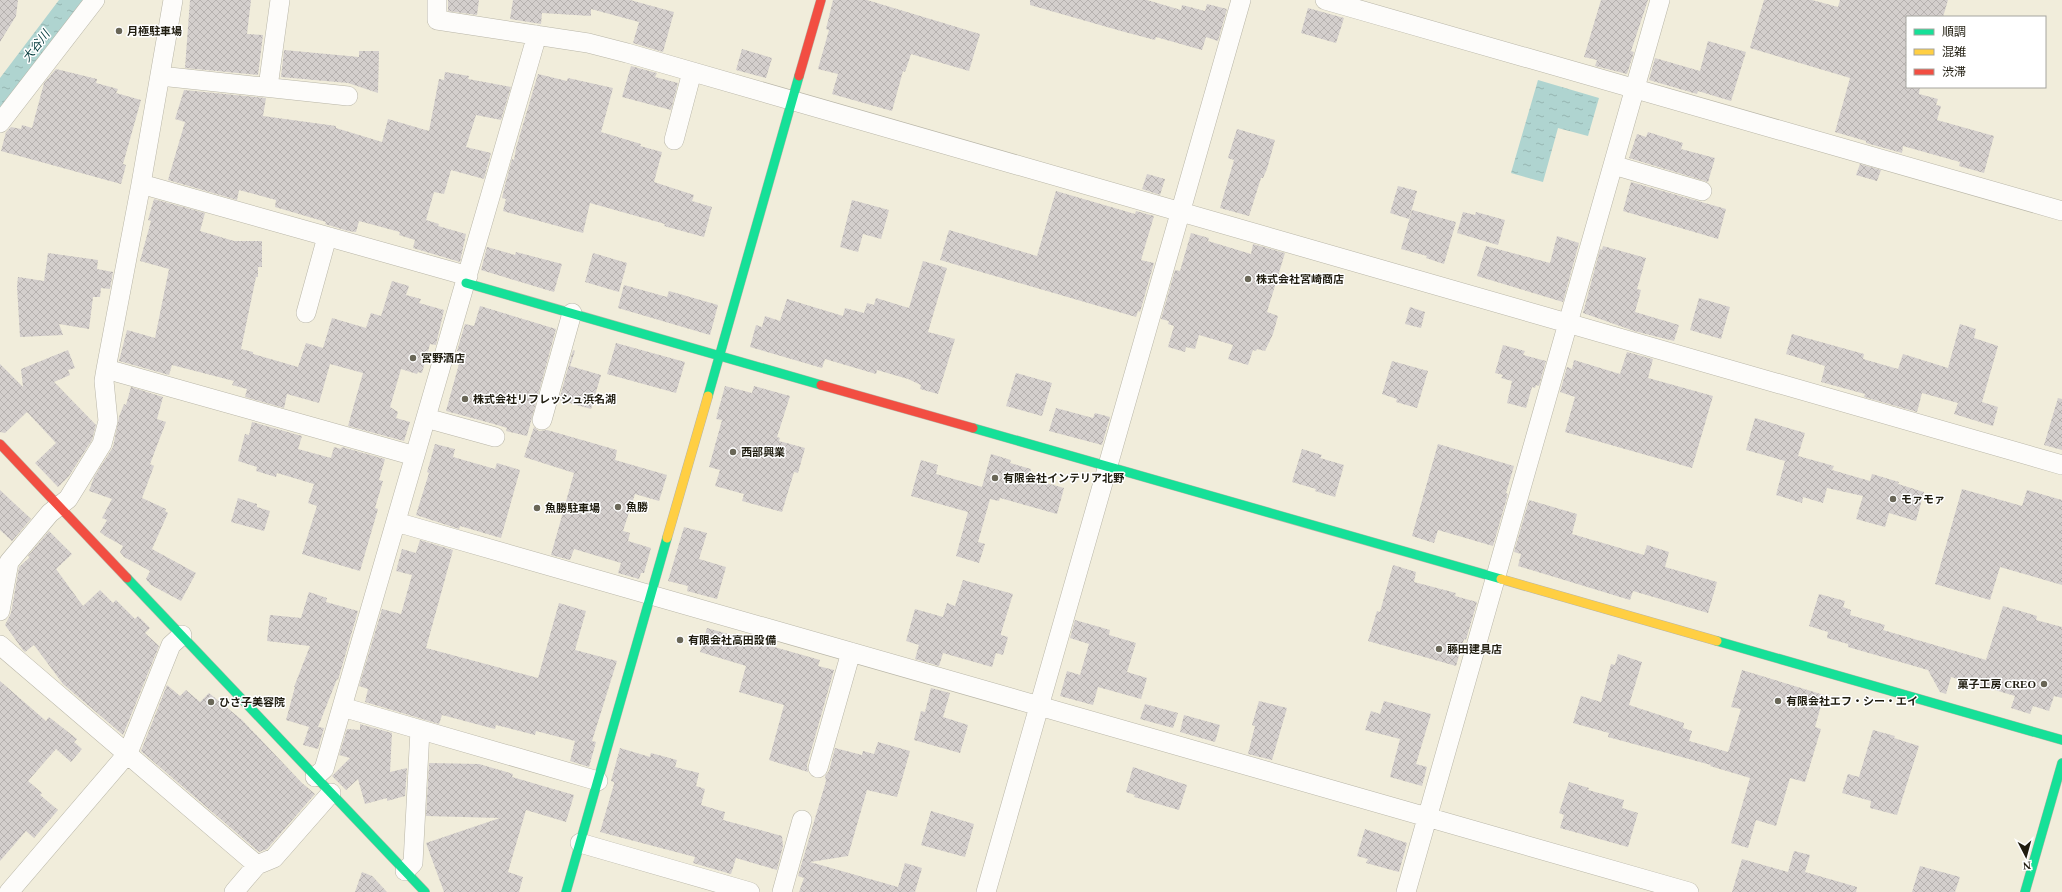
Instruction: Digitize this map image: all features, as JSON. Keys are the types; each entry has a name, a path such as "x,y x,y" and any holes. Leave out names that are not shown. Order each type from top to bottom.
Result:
{"street":[{"path":"0,123 95,0"},
{"path":"0,610 9,562 50,513 68,499 99,450 106,433 108,421 104,381 141,184 172,0"},
{"path":"268,87 280,0"},
{"path":"437,0 437,20 588,43 792,100 2062,465"},
{"path":"566,892 821,0"},
{"path":"986,892 1241,0"},
{"path":"1325,0 2062,211"},
{"path":"1406,892 1660,0"},
{"path":"315,777 324,769 537,35"},
{"path":"674,140 692,72"},
{"path":"160,76 348,96"},
{"path":"1613,165 1702,191"},
{"path":"141,184 327,237 572,313 719,356 2062,740"},
{"path":"306,313 327,237"},
{"path":"542,420 572,313"},
{"path":"106,369 415,456"},
{"path":"426,418 495,437"},
{"path":"0,444 425,892"},
{"path":"396,522 1689,892"},
{"path":"9,892 128,753 171,645 182,636"},
{"path":"0,645 257,865"},
{"path":"818,768 851,652"},
{"path":"342,707 598,781"},
{"path":"405,871 413,863 420,730"},
{"path":"2025,892 2062,763"},
{"path":"234,892 257,865 274,858 331,793"},
{"path":"782,892 802,820"},
{"path":"580,843 711,887 750,892"}],"water":[{"name":"大谷川","path":"59,0 84,0 0,110 0,78"},
{"path":"1538,80 1599,98 1588,136 1558,128 1543,182 1511,173"}],"building":[{"path":"0,0 18,0 16,16 0,42"},
{"path":"190,0 251,0 247,34 263,35 258,75 185,68"},
{"path":"448,0 479,0 477,15 448,11"},
{"path":"513,0 630,0 674,12 663,52 633,43 639,22 591,9 591,16 542,13 541,24 510,19"},
{"path":"833,0 867,0 980,34 969,71 911,54 905,72 903,71 892,111 832,94 838,74 818,69 829,30 826,29"},
{"path":"1030,0 1147,0 1181,10 1182,5 1205,11 1207,4 1227,9 1218,41 1206,37 1202,50 1156,37 1155,40 1030,5"},
{"path":"1601,0 1648,0 1631,51 1634,52 1627,74 1595,66 1597,60 1584,57"},
{"path":"1764,0 1812,0 1838,7 1840,0 1948,0 1943,16 1906,16 1906,88 1920,88 1919,94 1938,99 1936,105 1941,106 1937,120 1994,136 1984,173 1959,166 1960,162 1903,146 1902,153 1866,143 1866,141 1835,132 1850,78 1750,48"},
{"path":"1308,8 1344,18 1336,43 1301,33"},
{"path":"1708,41 1746,52 1731,101 1698,91 1697,94 1649,80 1655,58 1700,71"},
{"path":"742,49 772,58 766,78 736,70"},
{"path":"284,50 359,57 359,51 379,51 378,93 348,83 281,77"},
{"path":"631,66 657,73 655,77 678,83 671,110 622,97"},
{"path":"56,69 97,79 96,83 118,89 116,93 141,100 123,164 126,165 121,184 1,151 6,132 11,127 21,129 22,125 32,128 44,83"},
{"path":"445,72 469,76 468,79 511,87 501,120 476,115 466,147 491,153 484,179 451,170 444,194 434,192 426,220 439,224 438,226 466,234 460,262 413,248 415,240 399,235 400,232 359,221 356,232 348,231 325,224 326,222 275,207 276,200 239,190 237,200 168,180 185,122 175,119 184,90 266,98 263,116 336,126 336,128 382,142 388,119 429,131 439,79 444,80"},
{"path":"538,74 567,81 568,78 613,88 601,132 662,152 654,182 694,195 692,201 712,207 704,237 664,226 665,224 590,203 583,233 503,211 506,199 502,198 505,185 512,159 514,160 516,148"},
{"path":"1237,129 1275,140 1267,169 1263,178 1261,178 1249,216 1220,208 1234,160 1228,158"},
{"path":"1648,132 1683,143 1681,149 1715,158 1708,182 1629,158 1637,134 1646,137"},
{"path":"1860,164 1881,170 1877,181 1856,175"},
{"path":"1147,174 1165,179 1160,195 1142,189"},
{"path":"1631,182 1726,209 1718,239 1623,211"},
{"path":"1398,186 1417,191 1409,219 1390,213"},
{"path":"1056,191 1135,214 1136,211 1154,216 1141,260 1154,263 1140,312 1138,311 1136,317 940,260 949,230 1037,256"},
{"path":"154,199 205,213 200,231 234,241 262,241 262,267 258,267 258,277 256,277 241,349 253,352 253,354 298,367 306,343 323,348 332,318 366,328 371,313 381,316 392,281 409,286 406,295 421,299 419,303 444,310 436,345 430,344 422,373 418,372 417,374 401,369 390,407 398,412 396,418 410,422 404,441 348,426 363,373 330,364 319,403 287,394 284,408 245,397 247,389 232,385 234,381 172,365 169,375 119,361 127,330 155,338 169,269 140,261 151,221 148,220"},
{"path":"852,200 889,210 881,239 863,234 858,252 840,247"},
{"path":"1412,210 1456,222 1444,264 1426,258 1427,256 1401,249"},
{"path":"1463,212 1475,215 1476,212 1505,220 1498,245 1457,233"},
{"path":"1191,233 1209,238 1208,241 1251,254 1253,244 1285,253 1267,312 1278,316 1273,334 1265,351 1257,349 1256,351 1253,350 1248,365 1228,359 1233,345 1199,335 1195,349 1186,347 1185,352 1168,347 1174,326 1168,324 1169,321 1161,319 1175,270 1180,271"},
{"path":"1557,236 1579,243 1563,302 1477,276 1486,246 1550,263"},
{"path":"1603,246 1646,258 1637,289 1641,290 1635,312 1679,325 1674,341 1634,331 1583,313 1600,249 1602,250"},
{"path":"487,247 515,255 516,252 562,264 554,292 481,270"},
{"path":"48,253 98,260 97,269 113,272 110,289 101,288 100,297 93,297 89,329 59,324 63,335 20,337 17,286 18,277 44,281"},
{"path":"593,253 627,263 619,292 585,282"},
{"path":"923,261 947,268 928,332 955,339 938,394 920,389 921,385 908,379 877,370 876,374 825,359 822,368 750,347 756,325 762,327 765,316 780,321 787,299 843,316 845,308 864,313 867,303 874,305 876,298 909,308"},
{"path":"624,285 667,297 669,291 718,305 710,335 618,308"},
{"path":"1699,298 1730,307 1721,339 1690,330"},
{"path":"480,306 556,329 527,436 506,431 507,428 446,411 462,353 457,351 465,324 474,326"},
{"path":"1410,307 1425,312 1421,328 1405,324"},
{"path":"1960,324 1976,329 1974,338 1998,346 1982,402 1998,407 1993,426 1954,414 1958,403 1922,393 1917,412 1864,397 1865,394 1821,382 1825,366 1786,354 1792,334 1864,354 1863,359 1898,369 1903,354 1948,368"},
{"path":"616,343 685,362 676,393 607,374"},
{"path":"1503,345 1525,351 1523,355 1546,361 1539,386 1536,385 1535,388 1532,387 1526,408 1507,403 1512,381 1501,378 1503,375 1495,373"},
{"path":"68,350 75,368 68,370 70,375 54,382 96,425 92,440 69,476 58,487 35,463 56,443 27,412 5,433 0,432 0,364 23,387 21,369"},
{"path":"573,350 575,351 570,366 601,375 591,409 559,400"},
{"path":"1627,352 1653,359 1648,378 1713,396 1692,468 1565,432 1575,397 1560,392 1567,367 1572,369 1574,360 1620,374"},
{"path":"1392,361 1428,371 1417,408 1396,402 1397,399 1382,394"},
{"path":"1016,373 1052,383 1042,416 1006,406"},
{"path":"725,386 752,393 754,386 790,396 777,437 780,438 779,441 805,448 798,473 794,472 782,512 742,501 744,494 715,486 720,470 709,467 722,420 716,419"},
{"path":"131,387 163,397 157,419 166,422 150,464 154,466 142,498 166,509 165,511 168,513 152,549 196,573 181,601 151,585 146,579 150,571 124,557 120,552 123,546 100,532 107,520 102,518 112,499 89,491 94,477 113,447 119,417 124,404 126,405"},
{"path":"2058,398 2062,399 2062,450 2044,445"},
{"path":"1056,408 1093,418 1095,413 1110,417 1102,445 1049,431"},
{"path":"1755,418 1805,433 1798,456 1834,466 1832,470 1870,481 1872,474 1899,482 1898,484 1924,492 1916,521 1889,513 1885,527 1856,519 1863,496 1827,488 1823,503 1803,497 1802,503 1776,495 1785,461 1746,450"},
{"path":"252,422 302,436 298,449 331,458 334,447 341,449 342,447 385,459 379,480 383,481 375,508 378,509 360,571 302,554 317,506 308,503 314,484 277,473 276,477 256,471 257,467 238,461 245,434 249,435"},
{"path":"534,427 539,431 547,430 617,450 615,460 667,475 659,501 635,494 623,531 630,533 628,541 651,548 644,573 641,573 639,579 618,573 621,563 574,549 570,560 551,555 574,473 524,457"},
{"path":"435,444 455,449 453,457 495,469 497,463 520,470 501,538 460,526 459,529 416,515 429,473 427,472"},
{"path":"1438,444 1514,466 1506,493 1508,494 1493,546 1438,530 1434,543 1412,536"},
{"path":"1302,449 1322,455 1320,458 1344,465 1335,497 1315,491 1316,489 1292,482"},
{"path":"991,454 1011,460 1010,463 1031,469 1029,478 1064,488 1057,514 1000,498 999,501 990,499 978,542 985,544 979,563 956,556 968,512 911,496 921,460 938,465 936,474 982,487"},
{"path":"1962,489 2022,506 2027,490 2062,500 2062,585 2000,567 1990,600 1935,584"},
{"path":"0,490 31,519 12,541 0,530"},
{"path":"238,498 257,504 257,507 270,511 264,531 231,522"},
{"path":"1529,500 1577,514 1572,534 1644,555 1647,545 1669,552 1665,567 1717,582 1708,613 1633,591 1630,600 1518,566 1521,554 1514,552"},
{"path":"684,527 707,533 699,559 726,567 717,599 687,591 688,586 668,581"},
{"path":"49,531 72,554 56,569 83,606 100,590 113,603 116,600 135,619 138,616 150,628 145,633 159,646 123,735 63,684 34,645 25,652 5,625 11,613 19,567 30,557 28,556"},
{"path":"420,540 453,550 426,648 538,678 559,603 586,611 575,650 617,661 592,741 596,742 589,767 570,761 575,741 536,731 535,735 496,725 495,729 442,715 439,724 365,702 368,689 359,686 382,609 401,614 412,575 396,571 402,549 416,553"},
{"path":"1393,565 1416,572 1414,582 1456,593 1455,596 1477,602 1466,640 1464,639 1456,666 1368,641 1377,611 1380,612"},
{"path":"963,580 1013,594 1001,633 1001,635 1008,637 1003,655 996,653 992,667 943,653 939,666 915,659 919,645 906,641 915,609 943,617 947,603 955,606"},
{"path":"309,592 327,598 326,602 358,611 338,680 337,679 318,727 324,728 318,749 303,745 309,727 286,720 294,687 310,646 267,641 270,615 301,618"},
{"path":"1819,594 1845,601 1843,607 1851,610 1850,615 1885,625 1883,630 1986,660 2003,606 2037,616 2036,620 2062,627 2062,698 2054,696 2049,711 2033,706 2030,714 2011,708 2015,696 1951,677 1946,694 1940,692 1928,670 1848,647 1848,644 1827,638 1828,632 1809,626"},
{"path":"1075,620 1110,630 1109,635 1136,643 1127,672 1147,678 1141,699 1098,687 1093,705 1060,696 1067,671 1080,675 1089,644 1070,638"},
{"path":"707,628 820,660 818,666 834,670 807,765 808,772 769,760 784,705 739,692 746,666 700,652"},
{"path":"1618,654 1642,662 1629,705 1684,723 1683,728 1692,731 1689,741 1728,752 1741,709 1731,707 1742,670 1824,695 1815,727 1821,729 1805,782 1790,778 1776,826 1756,820 1748,848 1731,843 1750,778 1710,766 1711,765 1608,737 1609,733 1573,723 1581,696 1601,702 1611,664 1615,665"},
{"path":"0,681 46,721 49,717 77,739 74,742 82,749 71,762 56,749 28,781 42,793 40,795 58,810 34,838 26,831 0,861"},
{"path":"167,685 180,696 186,690 200,702 209,693 242,720 302,783 315,794 267,849 259,852 141,751"},
{"path":"931,688 950,693 943,717 968,725 960,753 914,740 921,711 925,712"},
{"path":"1259,701 1287,708 1272,760 1248,754 1255,726 1252,725"},
{"path":"1384,701 1431,714 1416,764 1427,767 1422,786 1390,777 1400,739 1365,730 1371,711 1380,714"},
{"path":"1145,704 1178,713 1173,728 1140,719"},
{"path":"1184,715 1220,725 1215,742 1180,732"},
{"path":"360,724 392,733 390,772 407,768 405,796 387,801 387,798 365,804 358,779 346,790 332,776 350,758 339,755 347,729 360,730"},
{"path":"1873,730 1895,736 1894,738 1919,746 1897,815 1870,808 1871,801 1842,793 1848,774 1859,777"},
{"path":"878,742 910,751 897,797 867,790 848,856 810,862 898,887 905,863 922,868 915,892 799,892 804,878 798,876 826,781 825,776 829,771 835,748 862,755 863,751 874,754"},
{"path":"620,748 650,757 651,753 677,760 675,767 699,773 696,786 705,789 701,805 725,812 723,820 782,836 783,846 777,870 736,858 731,874 693,863 695,857 600,832 614,784 614,782 611,781"},
{"path":"429,763 479,764 513,774 512,777 574,795 566,822 526,810 508,872 523,877 519,892 444,892 426,843 500,818 426,816"},
{"path":"1133,767 1187,785 1179,810 1134,797 1135,795 1126,792"},
{"path":"1569,782 1589,788 1588,790 1624,800 1622,808 1638,813 1628,847 1560,828 1564,815 1559,813"},
{"path":"931,811 974,824 965,857 921,845"},
{"path":"1365,829 1407,843 1399,872 1366,863 1368,859 1357,856"},
{"path":"1794,851 1810,855 1805,872 1857,887 1856,892 1732,892 1742,859 1788,872"},
{"path":"1920,866 1960,877 1955,892 1912,892"},
{"path":"362,872 372,876 387,892 355,892"}],"traffic: fast":[{"path":"708,396 799,76"},
{"path":"466,283 821,385"},
{"path":"973,428 1501,579"},
{"path":"566,892 667,538"},
{"path":"127,578 425,892"},
{"path":"1717,641 2062,740"},
{"path":"2025,892 2062,763"}],"traffic: slow":[{"path":"667,538 708,396"},
{"path":"1501,579 1717,641"}],"traffic: jam":[{"path":"799,76 821,0"},
{"path":"821,385 973,428"},
{"path":"0,444 127,578"}],"place":[{"name":"月極駐車場","path":"119,31"},
{"name":"株式会社宮崎商店","path":"1248,279"},
{"name":"宮野酒店","path":"413,358"},
{"name":"株式会社リフレッシュ浜名湖","path":"465,399"},
{"name":"西部興業","path":"733,452"},
{"name":"有限会社インテリア北野","path":"995,478"},
{"name":"モァモァ","path":"1893,499"},
{"name":"魚勝","path":"618,507"},
{"name":"魚勝駐車場","path":"537,508"},
{"name":"有限会社高田設備","path":"680,640"},
{"name":"藤田建具店","path":"1439,649"},
{"name":"菓子工房 CREO","path":"2044,684"},
{"name":"有限会社エフ・シー・エイ","path":"1778,701"},
{"name":"ひさ子美容院","path":"211,702"}]}
